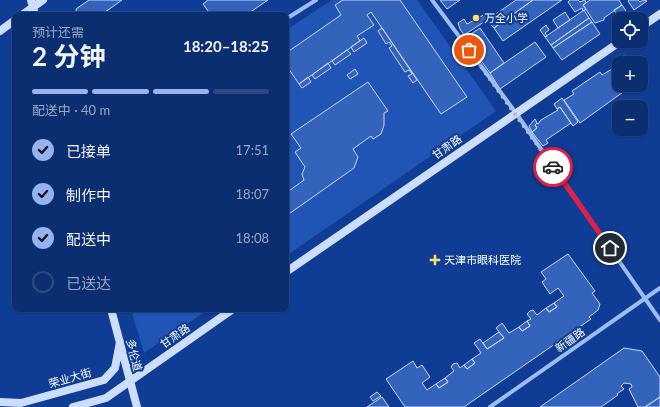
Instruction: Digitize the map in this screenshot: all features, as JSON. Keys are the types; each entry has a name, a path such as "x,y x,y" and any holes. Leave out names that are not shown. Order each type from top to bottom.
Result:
{"street":[{"path":"33,7 43,0"},
{"path":"289,17 316,0"},
{"path":"432,0 516,113 660,320"},
{"path":"648,22 660,14"},
{"path":"0,31 12,22"},
{"name":"甘肃路","path":"289,270 612,47"},
{"name":"新疆路","path":"490,407 660,288"},
{"name":"多伦道","path":"112,312 136,407"},
{"name":"甘肃路","path":"130,381 229,312"},
{"name":"荣业大街","path":"0,402 21,403 104,380 115,368 120,342"},
{"path":"73,407 106,398 130,381"}],"shaded area":[{"path":"332,0 417,0 496,111 289,254 289,28"},
{"path":"132,312 205,312 144,353"}],"building":[{"path":"89,0 122,0 105,12 76,12 76,9"},
{"path":"208,0 268,0 250,12 209,12 203,4"},
{"path":"343,0 400,0 467,97 441,114 371,12 367,15 374,25 357,36 360,41 299,84 289,69 289,51 341,15 335,5"},
{"path":"440,0 460,0 447,9"},
{"path":"516,0 533,0 494,28 487,20 464,35 460,29 458,23 464,19 467,24 487,13 490,18"},
{"path":"533,0 562,0 503,41 494,28"},
{"path":"570,0 578,0 580,2 585,0 586,3 583,5 586,9 583,11 582,8 575,12 568,2"},
{"path":"590,0 619,0 622,5 604,18 604,20 595,23 583,5"},
{"path":"638,0 640,2 643,0 647,1 634,10 628,1"},
{"path":"622,5 627,12 615,12 614,10"},
{"path":"584,10 589,18 551,45 545,37"},
{"path":"565,12 570,20 558,28 553,20"},
{"path":"589,18 592,22 553,48 551,45"},
{"path":"592,22 600,34 562,60 553,48"},
{"path":"546,25 549,30 545,33 547,36 545,37 540,30"},
{"path":"382,28 417,80 413,83 408,76 412,74 409,70 405,72 389,48 392,46 389,42 386,44 378,31"},
{"path":"480,28 504,63 490,73 465,38"},
{"path":"364,38 367,43 354,52 351,47"},
{"path":"535,42 546,57 500,89 490,73"},
{"path":"347,50 351,54 335,65 332,61"},
{"path":"328,63 331,68 315,79 312,75"},
{"path":"355,69 358,74 350,79 347,75"},
{"path":"612,69 612,92 623,92 580,123 564,100 574,94 572,91 600,72 602,75"},
{"path":"308,77 311,82 302,88 299,84"},
{"path":"368,82 388,111 384,113 384,125 381,134 373,139 371,136 353,149 358,157 354,168 289,214 289,191 304,180 302,174 305,167 295,152 301,148 291,134"},
{"path":"562,98 578,122 573,126 560,107 557,109 554,104"},
{"path":"560,107 571,123 546,140 548,143 543,146 532,132 537,128 535,125 558,110 557,109"},
{"path":"535,119 537,123 535,125 537,128 532,132 529,126"},
{"path":"568,254 595,291 592,293 600,304 598,310 589,317 591,319 464,407 405,407 386,379 413,361 417,368 422,365 430,377 422,383 427,390 436,384 439,388 448,382 445,378 454,371 451,367 453,364 457,363 460,368 464,365 467,369 475,363 472,359 481,353 474,343 480,339 487,349 504,338 496,328 502,323 509,333 519,327 522,331 530,326 527,321 531,319 527,314 530,311 533,310 537,315 546,308 549,312 557,307 554,303 564,296 558,288 550,294 542,282 546,279 541,272"},
{"path":"554,303 557,307 549,312 546,308"},
{"path":"527,321 530,326 522,331 519,327"},
{"path":"499,332 504,338 487,349 483,343"},
{"path":"624,348 642,351 660,377 660,397 645,407 638,407 629,389 632,387 631,384 624,383 621,386 624,389 601,407 540,407"},
{"path":"472,359 475,363 467,369 464,365"},
{"path":"445,378 448,382 439,388 436,384"},
{"path":"377,392 381,396 373,401 370,397"},
{"path":"382,397 389,407 367,407"},
{"path":"660,397 660,407 645,407"}],"way so far":[{"path":"469,50 516,113 553,167"}],"place":[{"name":"万全小学","path":"476,18"},
{"name":"天津市眼科医院","path":"435,260"}],"route":[{"path":"553,167 610,248"}]}
